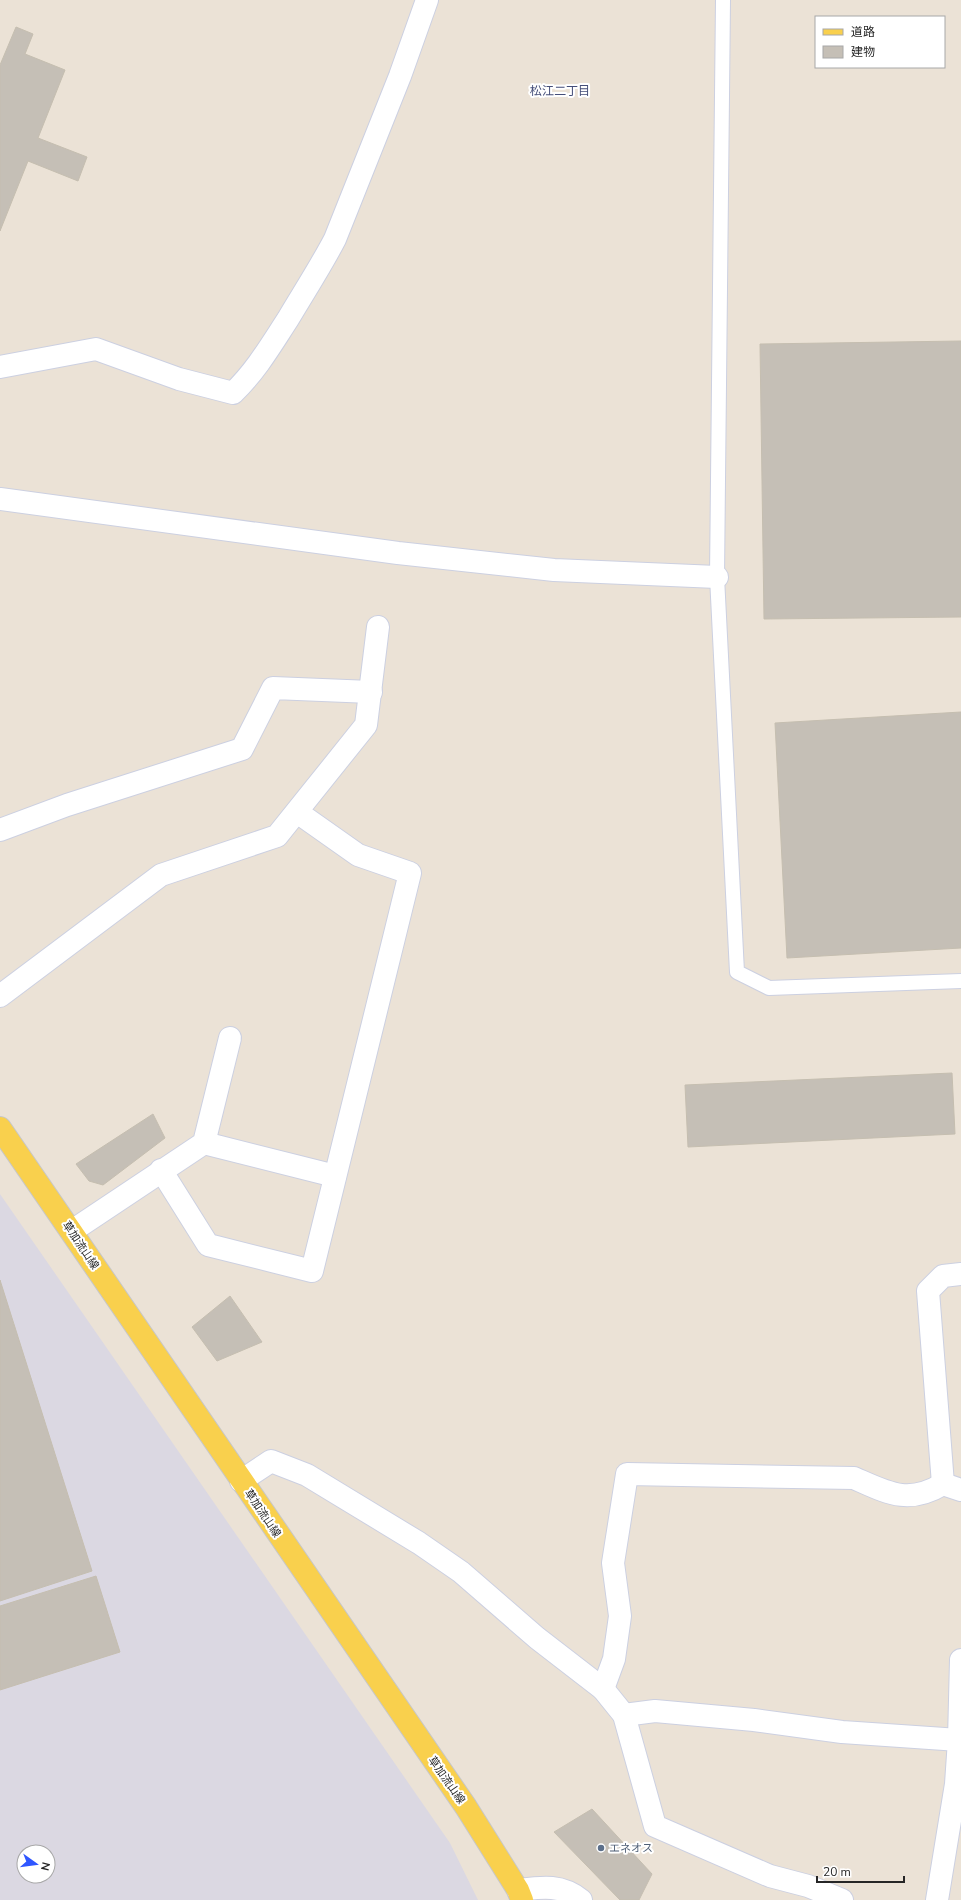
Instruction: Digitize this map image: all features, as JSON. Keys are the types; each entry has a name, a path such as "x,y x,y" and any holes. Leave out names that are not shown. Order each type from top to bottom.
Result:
{"main road":[{"name":"草加流山線","path":"0,1128 466,1807 520,1895"}],"street":[{"path":"0,368 96,349 179,379 233,393 247,380 262,361 323,263 335,239 400,76 426,0"},
{"path":"0,499 398,553 554,570 716,577"},
{"path":"0,996 161,875 277,836 366,725 378,628"},
{"path":"0,830 67,805 242,748 273,688 371,692"},
{"path":"161,1170 208,1245 312,1271 410,872 358,855 297,812"},
{"path":"72,1231 161,1170 204,1143 230,1038"},
{"path":"204,1143 335,1176"},
{"path":"603,1689 614,1659 620,1616 613,1563 627,1474 854,1478 887,1493 907,1496 952,1487 928,1291 943,1276 961,1274"},
{"path":"241,1481 271,1461 307,1475 420,1543 461,1572 537,1638 603,1689 624,1715 655,1826 770,1876 808,1886 835,1899"},
{"path":"937,1900 956,1784 959,1740 961,1660"},
{"path":"624,1715 655,1711 754,1720 842,1732 959,1740"},
{"path":"520,1895 546,1887 571,1892 581,1900"}],"lane":[{"path":"723,0 716,577 737,972 769,988 961,981"}],"shaded area":[{"path":"0,1194 450,1843 478,1900 0,1900"}],"building":[{"path":"16,27 33,34 25,54 65,70 38,138 87,157 78,181 28,161 0,231 0,65"},
{"path":"961,341 961,617 764,619 760,344"},
{"path":"961,712 961,948 787,958 775,723"},
{"path":"952,1073 955,1134 688,1147 685,1085"},
{"path":"153,1114 165,1138 103,1185 89,1181 76,1164"},
{"path":"0,1280 92,1571 0,1601"},
{"path":"230,1296 262,1342 217,1361 192,1327"},
{"path":"96,1576 120,1652 0,1690 0,1606"},
{"path":"592,1809 652,1874 639,1900 620,1900 554,1832"}],"place":[{"name":"エネオス","path":"601,1848"}],"district":[{"name":"松江二丁目","path":"560,91"}]}
